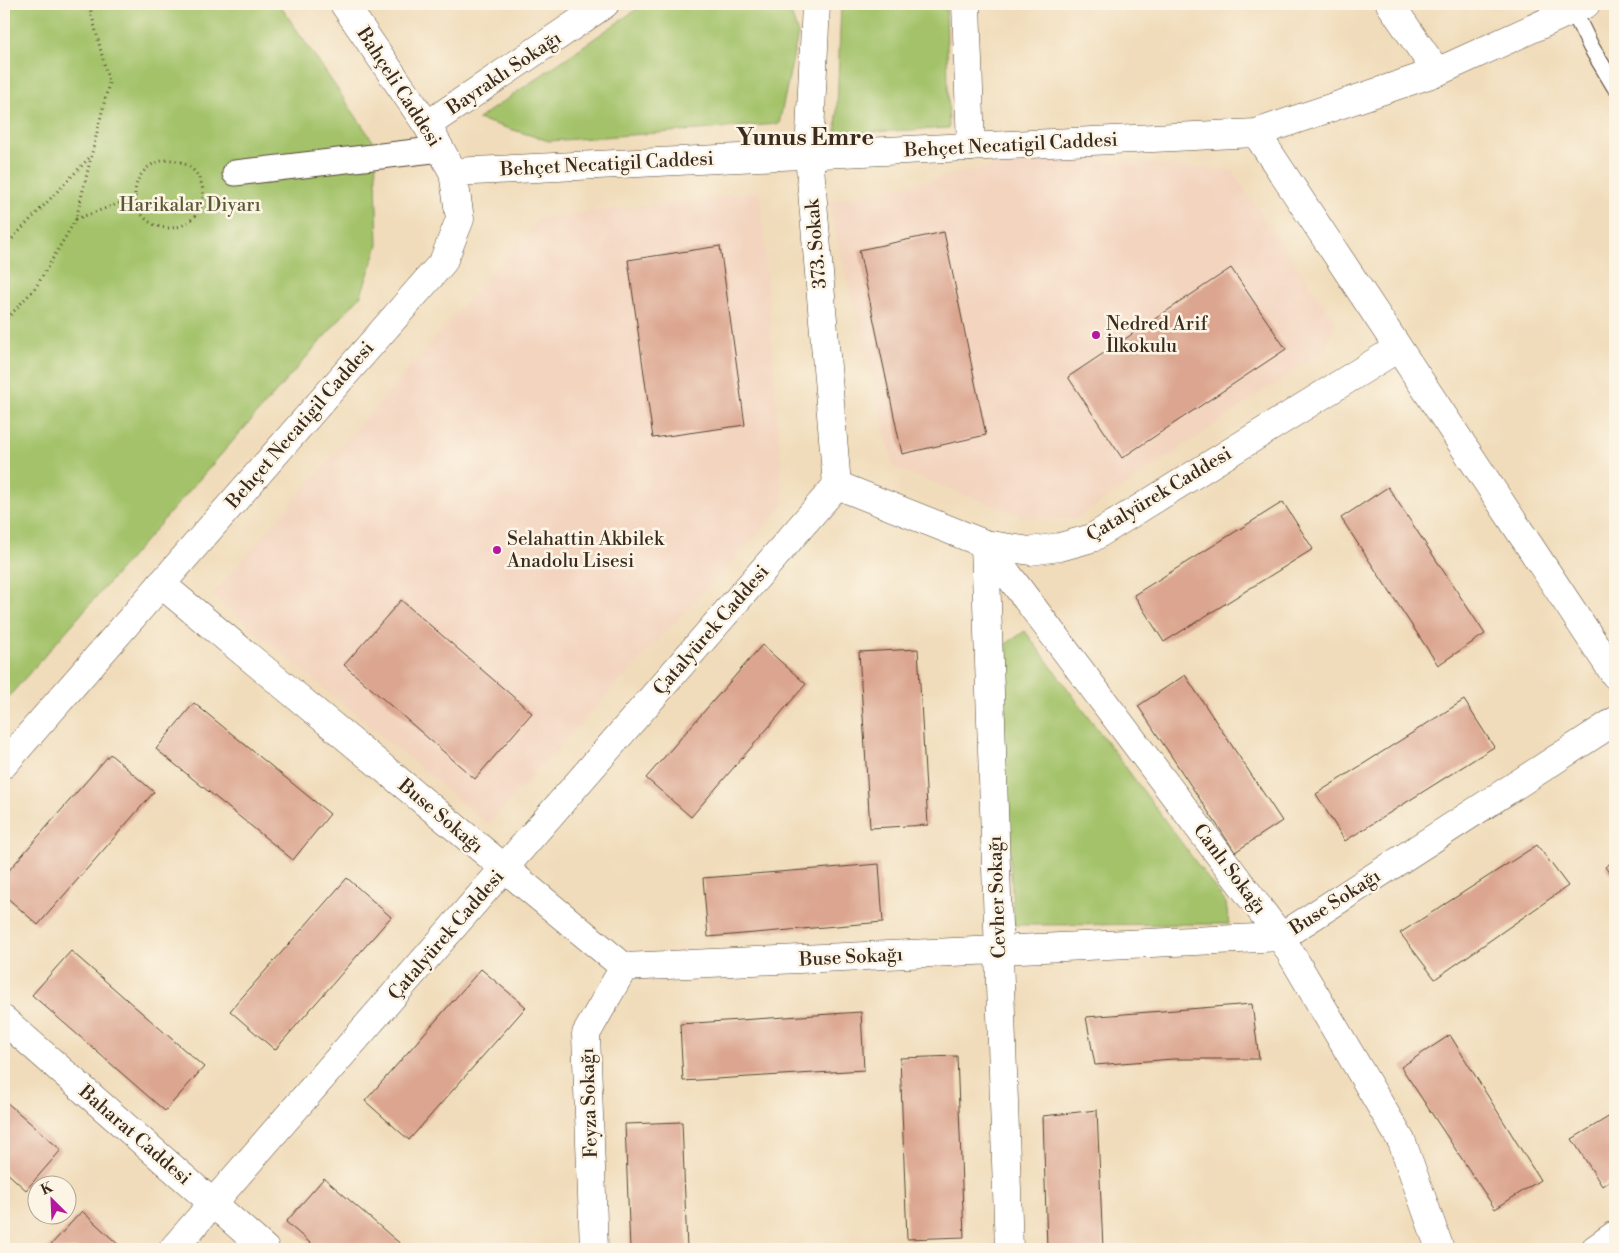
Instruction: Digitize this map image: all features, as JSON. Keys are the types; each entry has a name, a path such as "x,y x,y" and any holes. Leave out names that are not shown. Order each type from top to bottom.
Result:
{"street":[{"name":"Bahçeli Caddesi","path":"344,4 427,125 447,160"},
{"name":"Bayraklı Sokağı","path":"427,125 605,4"},
{"name":"373. Sokak","path":"816,4 809,155 837,485"},
{"path":"966,4 972,147"},
{"path":"1390,4 1437,72"},
{"name":"Behçet Necatigil Caddesi","path":"4,764 443,262 460,219 447,160 809,155 1256,133 1437,72 1580,7"},
{"path":"1256,133 1615,675"},
{"path":"235,173 447,160"},
{"name":"Çatalyürek Caddesi","path":"173,1249 837,485 985,544 1030,551 1060,547 1092,538 1398,348"},
{"name":"Canlı Sokağı","path":"985,544 1281,938 1402,1142 1440,1249"},
{"name":"Cevher Sokağı","path":"985,544 1010,1249"},
{"name":"Buse Sokağı","path":"161,584 624,967 1281,938 1615,721"},
{"name":"Feyza Sokağı","path":"594,1249 586,1034 624,967"},
{"name":"Baharat Caddesi","path":"4,1020 265,1249"},
{"path":"1595,1249 1615,1236"}],"lane":[{"path":"1580,7 1591,47 1615,87"}],"path":[{"path":"4,322 36,287 76,219 109,83 89,4"},
{"path":"4,244 11,240 92,155"},
{"path":"160,160 184,162 201,178 204,203 190,223 167,230 144,220 134,198 140,174 160,160"},
{"path":"76,219 134,198"}],"shaded area":[{"name":"Nedred Arif İlkokulu","path":"1038,156 1231,170 1335,321 1326,349 1076,519 1027,518 894,468 828,202"},
{"name":"Selahattin Akbilek Anadolu Lisesi","path":"760,191 784,505 488,824 212,595 539,218"}],"green space":[{"name":"Harikalar Diyarı","path":"4,4 279,4 375,144 378,245 361,295 4,702"},
{"path":"644,4 788,4 798,34 779,124 549,141 478,119"},
{"path":"841,4 946,4 949,128 836,134"},
{"path":"1025,631 1226,903 1229,924 1014,925 997,650"}],"building":[{"path":"944,232 986,435 902,454 859,250"},
{"path":"720,246 745,425 653,438 628,260"},
{"path":"1231,268 1286,349 1122,458 1068,377"},
{"path":"1388,487 1485,634 1438,665 1341,518"},
{"path":"1283,502 1313,549 1164,642 1134,595"},
{"path":"401,600 532,713 475,779 344,665"},
{"path":"762,645 806,684 691,817 646,778"},
{"path":"918,649 928,825 870,828 859,652"},
{"path":"1185,675 1282,821 1235,852 1138,706"},
{"path":"1464,700 1494,747 1345,841 1316,794"},
{"path":"194,703 330,814 293,860 156,749"},
{"path":"110,754 154,792 38,925 4,895 4,876"},
{"path":"1537,845 1568,886 1435,979 1400,933"},
{"path":"1615,860 1615,881 1605,867"},
{"path":"879,864 883,922 708,937 703,878"},
{"path":"347,878 391,917 275,1050 230,1011"},
{"path":"71,951 204,1067 165,1111 32,995"},
{"path":"481,969 526,1007 409,1140 365,1101"},
{"path":"1252,1004 1259,1059 1173,1059 1095,1065 1086,1017"},
{"path":"861,1012 864,1070 683,1081 680,1024"},
{"path":"1450,1035 1540,1180 1495,1209 1401,1067"},
{"path":"957,1056 964,1237 907,1239 900,1058"},
{"path":"4,1100 61,1150 38,1176 28,1176 28,1188 26,1190 4,1170"},
{"path":"1097,1110 1103,1249 1047,1249 1043,1116"},
{"path":"1615,1113 1615,1177 1602,1186 1572,1139"},
{"path":"682,1122 687,1249 630,1249 625,1124"},
{"path":"324,1178 407,1249 317,1249 286,1222"},
{"path":"82,1211 123,1249 47,1249 68,1226 78,1226 78,1215"}],"place":[{"name":"Nedred Arif İlkokulu","path":"1096,335"},
{"name":"Selahattin Akbilek Anadolu Lisesi","path":"497,550"}],"district":[{"name":"Yunus Emre","path":"805,138"}]}
